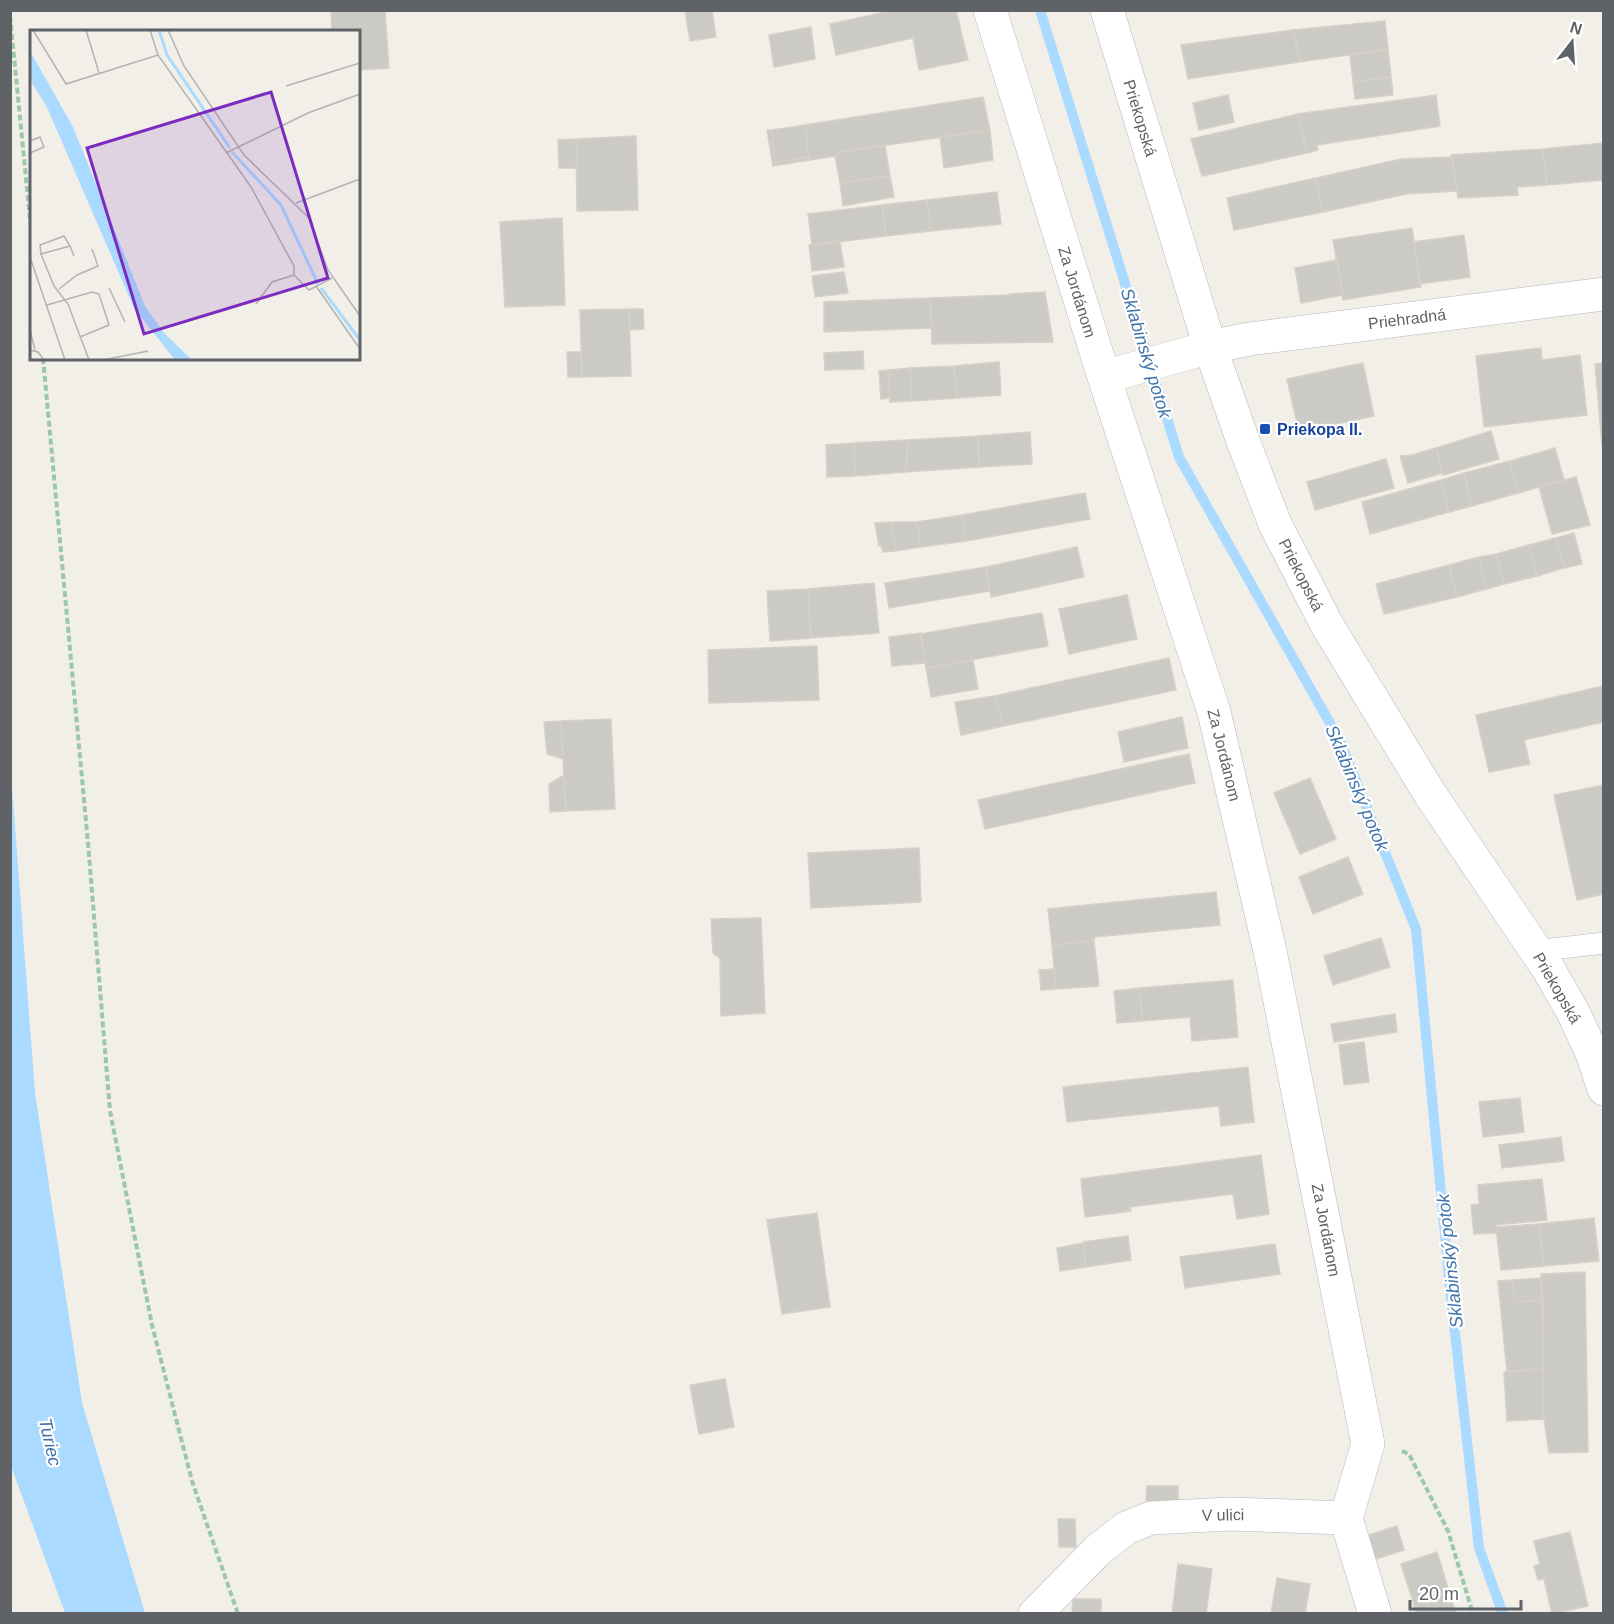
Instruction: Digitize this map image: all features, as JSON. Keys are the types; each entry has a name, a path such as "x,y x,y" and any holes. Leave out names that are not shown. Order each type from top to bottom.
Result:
{"street":[{"name":"Za Jordánom","path":"990,10 1104,377 1214,712 1269,951 1368,1444 1346,1518"},
{"name":"Priekopská","path":"1107,10 1210,347 1275,524 1327,625 1431,794 1573,1012 1592,1053 1604,1089"},
{"name":"Priehradná","path":"1104,377 1210,347 1259,338 1604,294"},
{"name":"V ulici","path":"1035,1614 1098,1550 1126,1528 1151,1518 1230,1514 1346,1518"},
{"path":"1346,1518 1375,1614"}],"lane":[{"path":"1535,951 1604,943"}],"path":[{"path":"10,16 30,219"},
{"path":"43,360 88,843 110,1111 152,1325 192,1481 238,1614"},
{"path":"1367,1438 1409,1454 1449,1531 1473,1614"}],"water":[{"name":"Turiec","path":"10,760 35,1093 82,1403 145,1613 65,1613 11,1466"}],"building":[{"path":"331,10 385,10 389,68 360,70 360,30 332,30"},
{"path":"685,10 712,10 716,37 690,41"},
{"path":"895,10 956,10 968,60 919,70 913,38 836,55 830,24"},
{"path":"1385,21 1388,49 1300,62 1293,30"},
{"path":"811,27 815,59 774,67 769,35"},
{"path":"1293,30 1300,62 1188,79 1181,45"},
{"path":"1388,49 1391,77 1353,82 1350,55"},
{"path":"1391,77 1393,95 1355,99 1353,82"},
{"path":"1228,95 1234,122 1199,130 1193,103"},
{"path":"1436,95 1440,126 1317,145 1318,150 1307,153 1298,114"},
{"path":"983,97 990,130 839,152 835,156 773,166 767,130 772,130 775,162 809,157 805,125"},
{"path":"1298,114 1307,153 1202,176 1191,139"},
{"path":"805,125 809,157 775,162 772,130"},
{"path":"990,130 993,160 944,168 940,137"},
{"path":"636,136 638,210 577,211 576,139"},
{"path":"576,139 577,168 559,168 558,140"},
{"path":"1604,143 1604,180 1547,185 1543,149"},
{"path":"885,145 890,176 840,183 835,156 839,152"},
{"path":"1543,149 1547,185 1517,187 1518,195 1458,198 1451,155"},
{"path":"1452,157 1457,191 1406,194 1323,212 1316,178 1401,159"},
{"path":"890,176 894,197 843,206 840,183"},
{"path":"1316,178 1323,212 1234,230 1227,198"},
{"path":"997,192 1001,224 931,231 927,200"},
{"path":"927,200 931,231 886,236 882,205"},
{"path":"882,205 886,236 812,245 808,214"},
{"path":"562,218 565,305 505,307 500,222"},
{"path":"1412,228 1421,287 1343,300 1333,240"},
{"path":"1464,235 1470,277 1420,284 1414,242"},
{"path":"840,241 844,267 812,271 809,245"},
{"path":"1337,260 1343,295 1301,303 1295,268"},
{"path":"844,272 848,293 815,297 812,276"},
{"path":"1045,292 1053,342 932,344 930,298"},
{"path":"930,298 932,328 824,332 824,302"},
{"path":"629,309 643,309 644,329 630,330"},
{"path":"629,309 631,376 582,377 580,310"},
{"path":"1541,348 1542,360 1580,355 1587,415 1484,427 1476,356"},
{"path":"863,351 864,369 825,370 824,353"},
{"path":"567,352 581,352 582,377 568,377"},
{"path":"999,362 1001,395 957,398 954,366"},
{"path":"1363,363 1374,416 1299,432 1287,379"},
{"path":"1604,363 1604,445 1602,445 1595,364"},
{"path":"954,366 957,398 912,401 910,368"},
{"path":"910,368 912,401 890,402 888,370"},
{"path":"888,370 890,398 881,399 879,371"},
{"path":"1491,431 1499,459 1443,475 1436,448"},
{"path":"1030,432 1032,464 979,467 978,436"},
{"path":"978,436 979,467 906,472 908,440"},
{"path":"908,440 906,472 855,476 854,443"},
{"path":"854,443 855,476 827,477 826,445"},
{"path":"1436,448 1443,473 1408,483 1400,456"},
{"path":"1555,448 1564,480 1518,493 1510,461"},
{"path":"1386,459 1394,488 1315,510 1307,482"},
{"path":"1510,461 1518,493 1472,506 1464,473"},
{"path":"1464,473 1472,506 1449,512 1441,480"},
{"path":"1576,477 1590,525 1552,534 1539,487"},
{"path":"1441,480 1449,512 1370,534 1362,502"},
{"path":"1085,493 1090,519 966,541 962,515"},
{"path":"962,515 966,541 921,547 917,522"},
{"path":"891,522 917,522 921,547 896,551"},
{"path":"891,522 896,551 883,552 881,545 879,546 875,523"},
{"path":"1574,533 1582,564 1564,568 1556,538"},
{"path":"1556,538 1564,568 1537,576 1529,545"},
{"path":"1529,545 1537,576 1504,584 1496,554"},
{"path":"1077,547 1084,577 991,597 986,567"},
{"path":"1496,554 1504,584 1486,589 1479,557"},
{"path":"1479,557 1486,589 1457,597 1449,565"},
{"path":"1449,565 1457,597 1384,614 1376,584"},
{"path":"986,567 990,591 889,608 885,583"},
{"path":"874,583 879,633 811,638 808,589"},
{"path":"808,589 811,638 770,641 767,591"},
{"path":"1127,595 1137,639 1069,654 1059,609"},
{"path":"1042,613 1048,646 926,668 920,634"},
{"path":"921,633 925,663 892,666 889,637"},
{"path":"817,646 819,700 709,703 708,650"},
{"path":"1169,658 1176,690 1004,726 994,696"},
{"path":"973,660 978,689 931,697 926,668"},
{"path":"1604,686 1604,722 1524,740 1530,764 1489,772 1476,715"},
{"path":"994,696 1004,726 961,735 955,702"},
{"path":"1182,717 1188,748 1124,762 1118,732"},
{"path":"611,719 615,809 566,811 561,721"},
{"path":"561,721 563,759 547,754 544,722"},
{"path":"1189,754 1195,783 985,829 978,800"},
{"path":"564,775 566,811 550,812 549,784"},
{"path":"1310,778 1336,839 1300,854 1274,793"},
{"path":"1604,785 1604,894 1577,900 1554,795"},
{"path":"919,848 921,902 811,908 808,853"},
{"path":"1348,857 1363,894 1313,914 1299,877"},
{"path":"1216,892 1220,925 1094,937 1094,941 1052,945 1048,909"},
{"path":"761,918 765,1013 721,1016 720,958 713,953 711,919"},
{"path":"1381,938 1390,967 1333,985 1324,956"},
{"path":"1094,941 1099,986 1056,989 1052,945"},
{"path":"1054,969 1056,989 1041,990 1039,970"},
{"path":"1233,980 1238,1037 1192,1041 1190,1017 1142,1021 1140,988"},
{"path":"1140,988 1142,1021 1117,1023 1114,991"},
{"path":"1395,1014 1397,1032 1334,1042 1331,1024"},
{"path":"1364,1042 1369,1082 1344,1085 1339,1045"},
{"path":"1248,1067 1254,1122 1221,1126 1219,1106 1067,1122 1063,1087"},
{"path":"1520,1098 1524,1132 1483,1137 1479,1102"},
{"path":"1561,1137 1564,1161 1502,1168 1499,1145"},
{"path":"1261,1155 1269,1214 1237,1219 1233,1194 1130,1207 1131,1211 1085,1217 1081,1179"},
{"path":"1542,1179 1547,1220 1496,1225 1497,1233 1474,1234 1471,1205 1479,1204 1478,1185"},
{"path":"817,1213 830,1307 782,1314 767,1220"},
{"path":"1594,1218 1599,1261 1544,1266 1539,1224"},
{"path":"1539,1224 1544,1266 1501,1270 1496,1227"},
{"path":"1128,1236 1131,1260 1086,1267 1083,1242"},
{"path":"1083,1243 1086,1267 1060,1271 1057,1248"},
{"path":"1275,1244 1280,1274 1185,1288 1180,1257"},
{"path":"1585,1272 1588,1452 1549,1453 1544,1419 1541,1274"},
{"path":"1541,1278 1543,1300 1514,1302 1513,1280"},
{"path":"1513,1280 1514,1302 1543,1300 1543,1369 1507,1372 1498,1281"},
{"path":"1543,1369 1544,1419 1507,1421 1504,1372"},
{"path":"725,1379 734,1427 699,1434 690,1385"},
{"path":"1147,1486 1178,1486 1178,1501 1146,1501"},
{"path":"1058,1519 1075,1519 1076,1547 1059,1547"},
{"path":"1397,1526 1404,1550 1373,1560 1366,1536"},
{"path":"1570,1532 1588,1606 1552,1614 1544,1579 1538,1580 1534,1566 1540,1564 1534,1541"},
{"path":"1437,1552 1456,1614 1417,1614 1401,1564"},
{"path":"1178,1564 1212,1569 1206,1614 1172,1614"},
{"path":"1277,1578 1310,1584 1305,1614 1271,1614"},
{"path":"1073,1599 1101,1599 1101,1614 1072,1614"}],"waterway":[{"name":"Sklabinský potok","path":"1040,10 1179,457 1339,739 1416,929 1450,1288 1479,1548 1503,1614"}],"place":[{"name":"Priekopa II.","path":"1265,429"}]}
